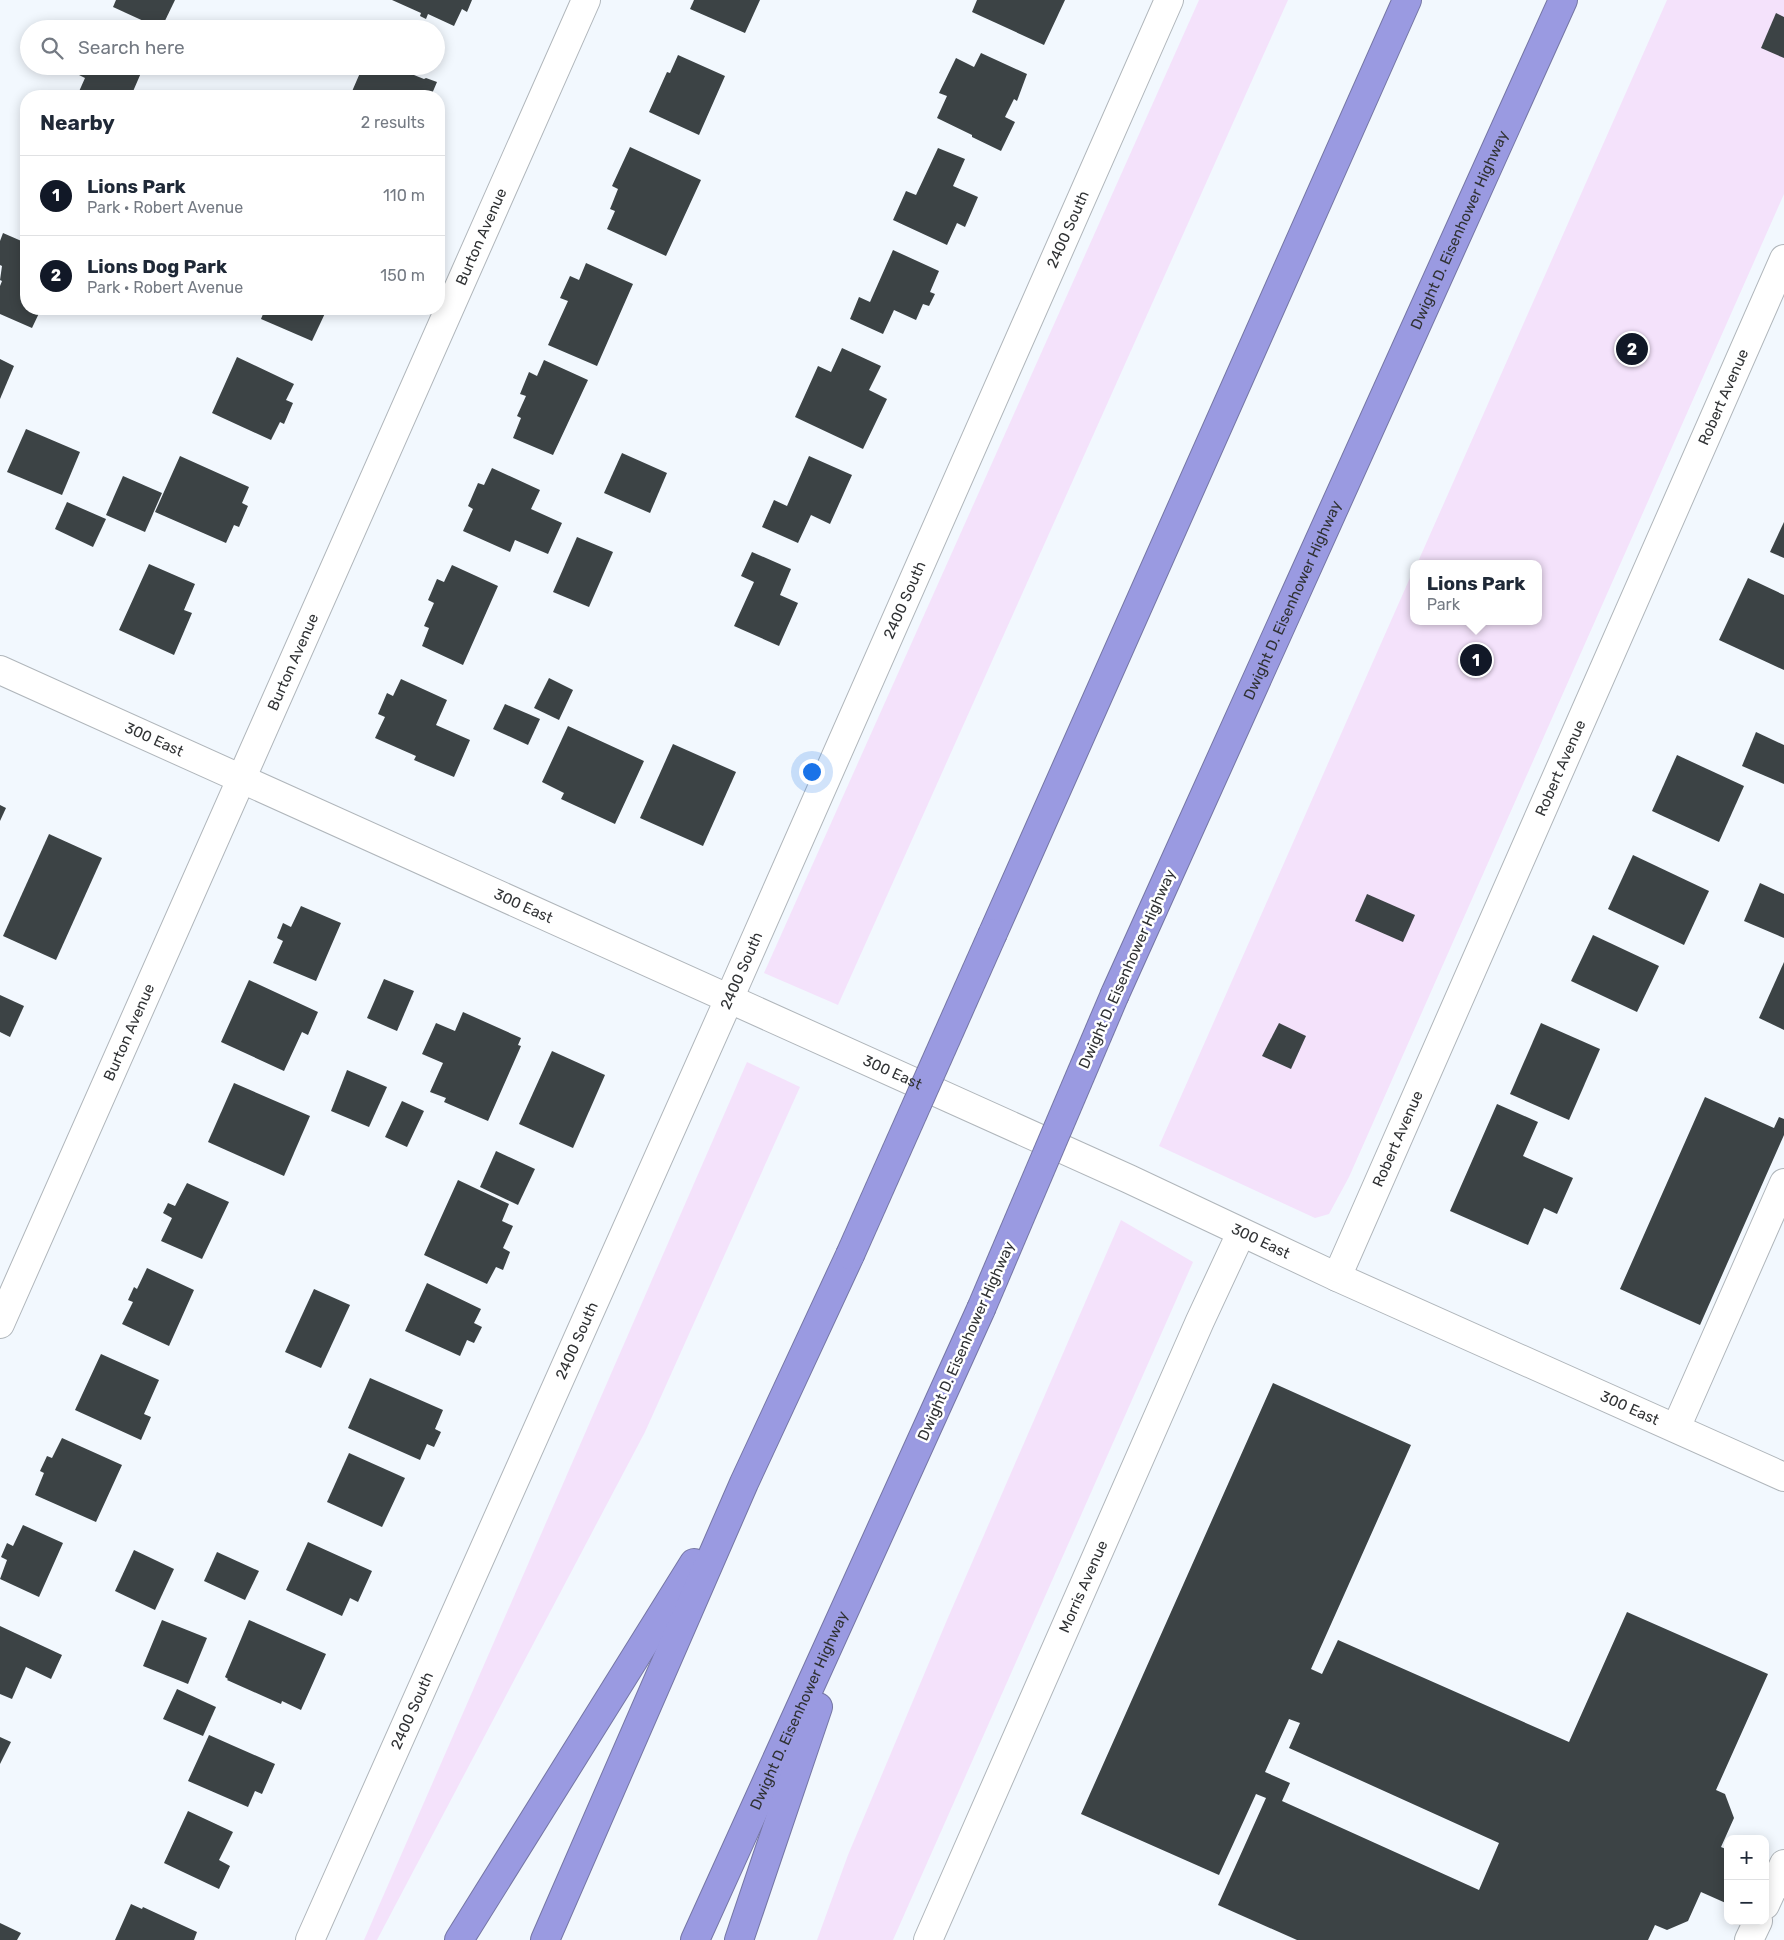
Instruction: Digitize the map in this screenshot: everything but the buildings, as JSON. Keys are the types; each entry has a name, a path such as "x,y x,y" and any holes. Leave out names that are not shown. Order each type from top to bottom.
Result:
{"highway":[{"path":"545,1940 744,1483 850,1255 1407,0"},
{"name":"Dwight D. Eisenhower Highway","path":"695,1940 981,1309 1115,994 1563,0"},
{"path":"459,1940 744,1483"},
{"path":"739,1940 866,1563"}],"street":[{"name":"Burton Avenue","path":"0,1324 586,0"},
{"name":"2400 South","path":"310,1940 729,999 1169,0"},
{"name":"Robert Avenue","path":"1337,1277 1784,259"},
{"name":"300 East","path":"0,670 1129,1179 1337,1277 1784,1477"},
{"path":"1676,1428 1784,1183"},
{"name":"Morris Avenue","path":"928,1940 1204,1312 1242,1233"},
{"path":"1769,1896 1784,1864"},
{"path":"1749,1940 1756,1925"}],"shaded area":[{"path":"1199,0 1288,0 838,1005 764,973"},
{"path":"1667,0 1784,0 1784,194 1349,1177 1329,1214 1315,1218 1159,1146 1410,578 1410,625 1542,625 1542,560 1419,560"},
{"path":"747,1062 800,1087 645,1432 377,1940 364,1940"},
{"path":"1121,1220 1193,1262 893,1940 817,1940 848,1855 947,1620"}],"place":[{"name":"Lions Dog Park","path":"1632,349"},
{"name":"Lions Park","path":"1476,660"}]}
